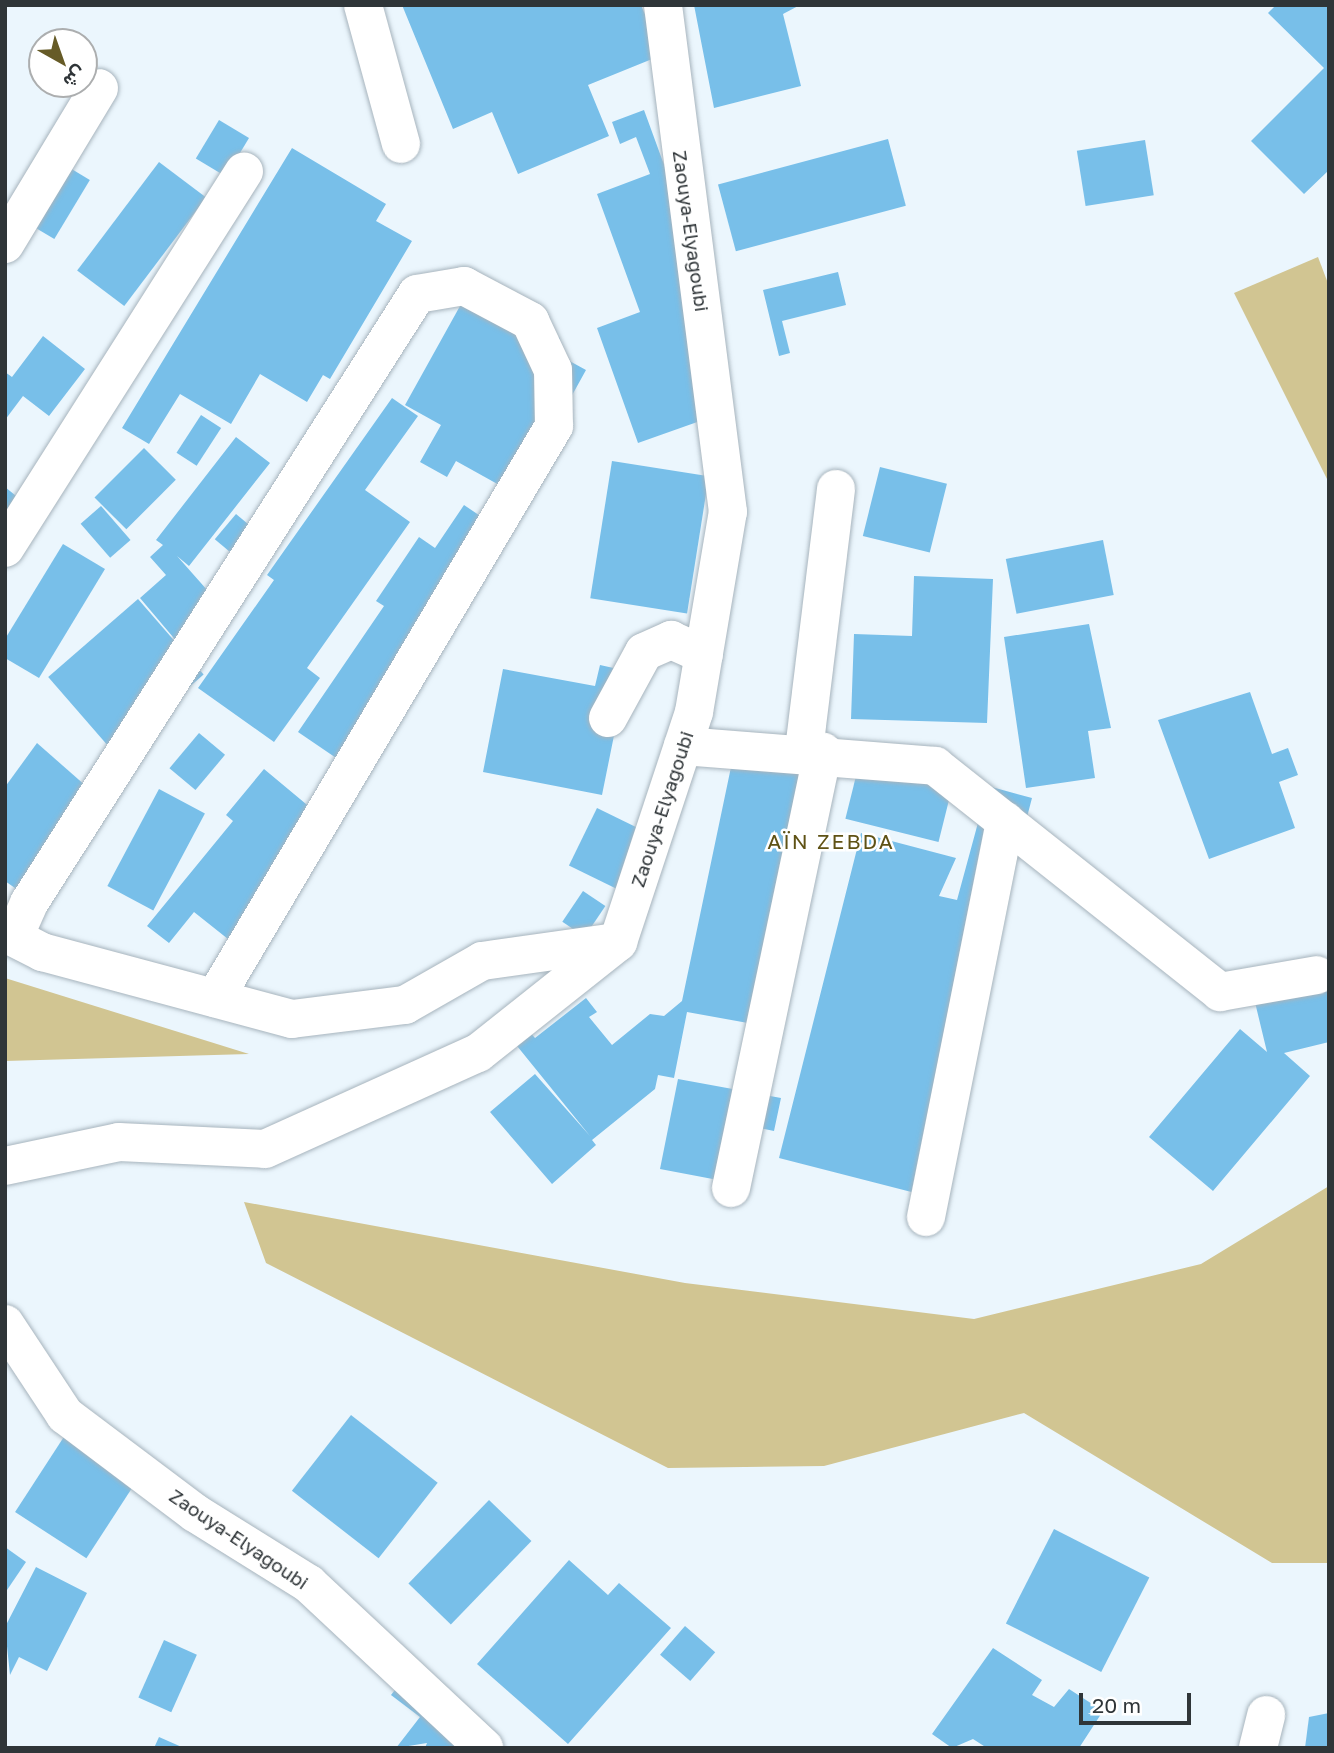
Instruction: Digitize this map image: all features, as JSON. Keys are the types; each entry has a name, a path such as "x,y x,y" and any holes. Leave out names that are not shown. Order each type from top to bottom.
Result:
{"street":[{"path":"363,5 401,144"},
{"name":"Zaouya-Elyagoubi","path":"618,942 683,746 704,655 727,512 663,5"},
{"path":"5,244 99,88"},
{"path":"5,548 244,172"},
{"path":"215,998 554,426 553,370 530,321 464,286 417,294 9,935 42,952 215,998 292,1018 405,1005 482,961 618,942"},
{"path":"730,1188 813,751 836,489"},
{"path":"608,719 644,652 671,640 704,655"},
{"path":"683,746 813,751 935,766 1220,992 1317,975"},
{"path":"926,1217 1005,821"},
{"path":"5,1166 119,1142 265,1149 478,1053 618,942"},
{"name":"Zaouya-Elyagoubi","path":"5,1324 65,1415 195,1513 309,1584 484,1748"}],"shaded area":[{"path":"1318,257 1329,286 1329,483 1234,293"},
{"path":"5,978 249,1054 5,1061"},
{"path":"1329,1186 1329,1563 1272,1563 1024,1413 824,1466 668,1468 266,1263 244,1202 685,1283 974,1319 1201,1264"}],"building":[{"path":"402,5 641,5 662,55 588,85 609,136 518,174 492,112 453,129"},
{"path":"694,5 800,5 783,14 801,86 714,108"},
{"path":"1276,5 1329,5 1329,170 1304,194 1251,141 1324,68 1268,13"},
{"path":"644,110 689,233 717,415 638,443 597,328 640,312 597,194 650,174 636,137 620,144 612,122"},
{"path":"219,120 249,138 226,177 196,159"},
{"path":"888,139 906,206 736,251 718,185"},
{"path":"1145,140 1154,195 1086,206 1077,151"},
{"path":"292,148 386,204 376,221 412,241 330,379 323,375 307,402 260,374 231,424 180,394 149,444 122,428"},
{"path":"159,162 206,198 124,306 77,271"},
{"path":"65,165 90,180 54,239 29,224"},
{"path":"838,272 846,305 782,321 790,353 779,356 763,290"},
{"path":"470,288 560,338 553,352 586,370 517,495 456,461 447,477 420,462 441,425 405,405"},
{"path":"43,336 85,369 49,416 23,396 5,420 5,372 12,377"},
{"path":"392,398 418,416 365,490 410,522 307,668 320,678 274,742 198,688 274,580 267,575"},
{"path":"201,415 221,428 197,466 176,453"},
{"path":"236,437 270,463 189,566 177,556 208,591 189,656 140,598 166,575 150,557 163,545 156,540"},
{"path":"144,448 176,480 126,529 95,497"},
{"path":"612,461 709,476 687,614 590,598"},
{"path":"880,467 947,484 930,553 863,536"},
{"path":"5,487 31,508 5,533"},
{"path":"464,505 504,532 345,764 298,732 384,606 376,601 419,537 435,548"},
{"path":"101,506 131,540 110,558 81,524"},
{"path":"236,514 255,530 234,555 215,539"},
{"path":"1103,540 1114,595 1017,614 1006,559"},
{"path":"63,544 105,569 39,678 5,658 5,639"},
{"path":"914,576 993,579 987,723 851,719 854,634 912,636"},
{"path":"138,599 204,674 114,753 48,677"},
{"path":"1089,624 1111,728 1088,731 1095,778 1026,788 1004,637"},
{"path":"600,665 627,671 602,795 483,772 503,669 595,686"},
{"path":"1250,692 1272,754 1288,748 1298,775 1279,782 1295,828 1209,859 1158,720"},
{"path":"199,733 225,755 195,790 169,768"},
{"path":"37,743 103,801 32,900 5,881 5,787"},
{"path":"864,744 957,767 939,842 845,819"},
{"path":"735,748 825,765 759,1025 687,1012 674,1078 658,1075 655,1089 592,1140 596,1145 552,1184 490,1112 535,1074 590,1136 513,1041 527,1029 535,1038 586,998 597,1012 589,1017 612,1045 650,1014 664,1016 682,1001"},
{"path":"264,769 330,824 233,943 194,912 169,943 147,926 233,821 226,815"},
{"path":"988,786 1032,798 927,1196 779,1158 861,833 956,858 939,896 957,900"},
{"path":"159,789 205,813 153,911 107,886"},
{"path":"597,808 649,833 621,891 569,866"},
{"path":"583,891 605,906 585,937 562,922"},
{"path":"1329,974 1329,1042 1284,1053 1310,1076 1213,1191 1149,1137 1240,1029 1267,1052 1253,994"},
{"path":"678,1079 781,1098 774,1131 751,1126 739,1184 660,1169"},
{"path":"351,1415 438,1483 379,1558 292,1491"},
{"path":"69,1429 140,1475 86,1558 15,1512"},
{"path":"489,1500 531,1541 451,1624 408,1583"},
{"path":"1054,1529 1149,1578 1101,1672 1006,1623"},
{"path":"5,1547 26,1562 5,1593"},
{"path":"569,1560 608,1595 619,1583 671,1628 568,1744 477,1664"},
{"path":"36,1567 87,1593 47,1671 19,1657 10,1675 5,1627"},
{"path":"685,1626 715,1652 690,1681 660,1655"},
{"path":"164,1640 197,1655 171,1712 138,1698"},
{"path":"993,1648 1042,1680 1032,1695 1054,1707 1069,1689 1103,1711 1079,1748 987,1748 973,1739 952,1748 932,1734"},
{"path":"416,1663 469,1748 425,1748 427,1743 396,1748 420,1717 391,1695"},
{"path":"1329,1713 1329,1748 1305,1748 1309,1717"},
{"path":"159,1737 184,1748 154,1748"}],"district":[{"name":"AÏN ZEBDA","path":"831,841"}]}
